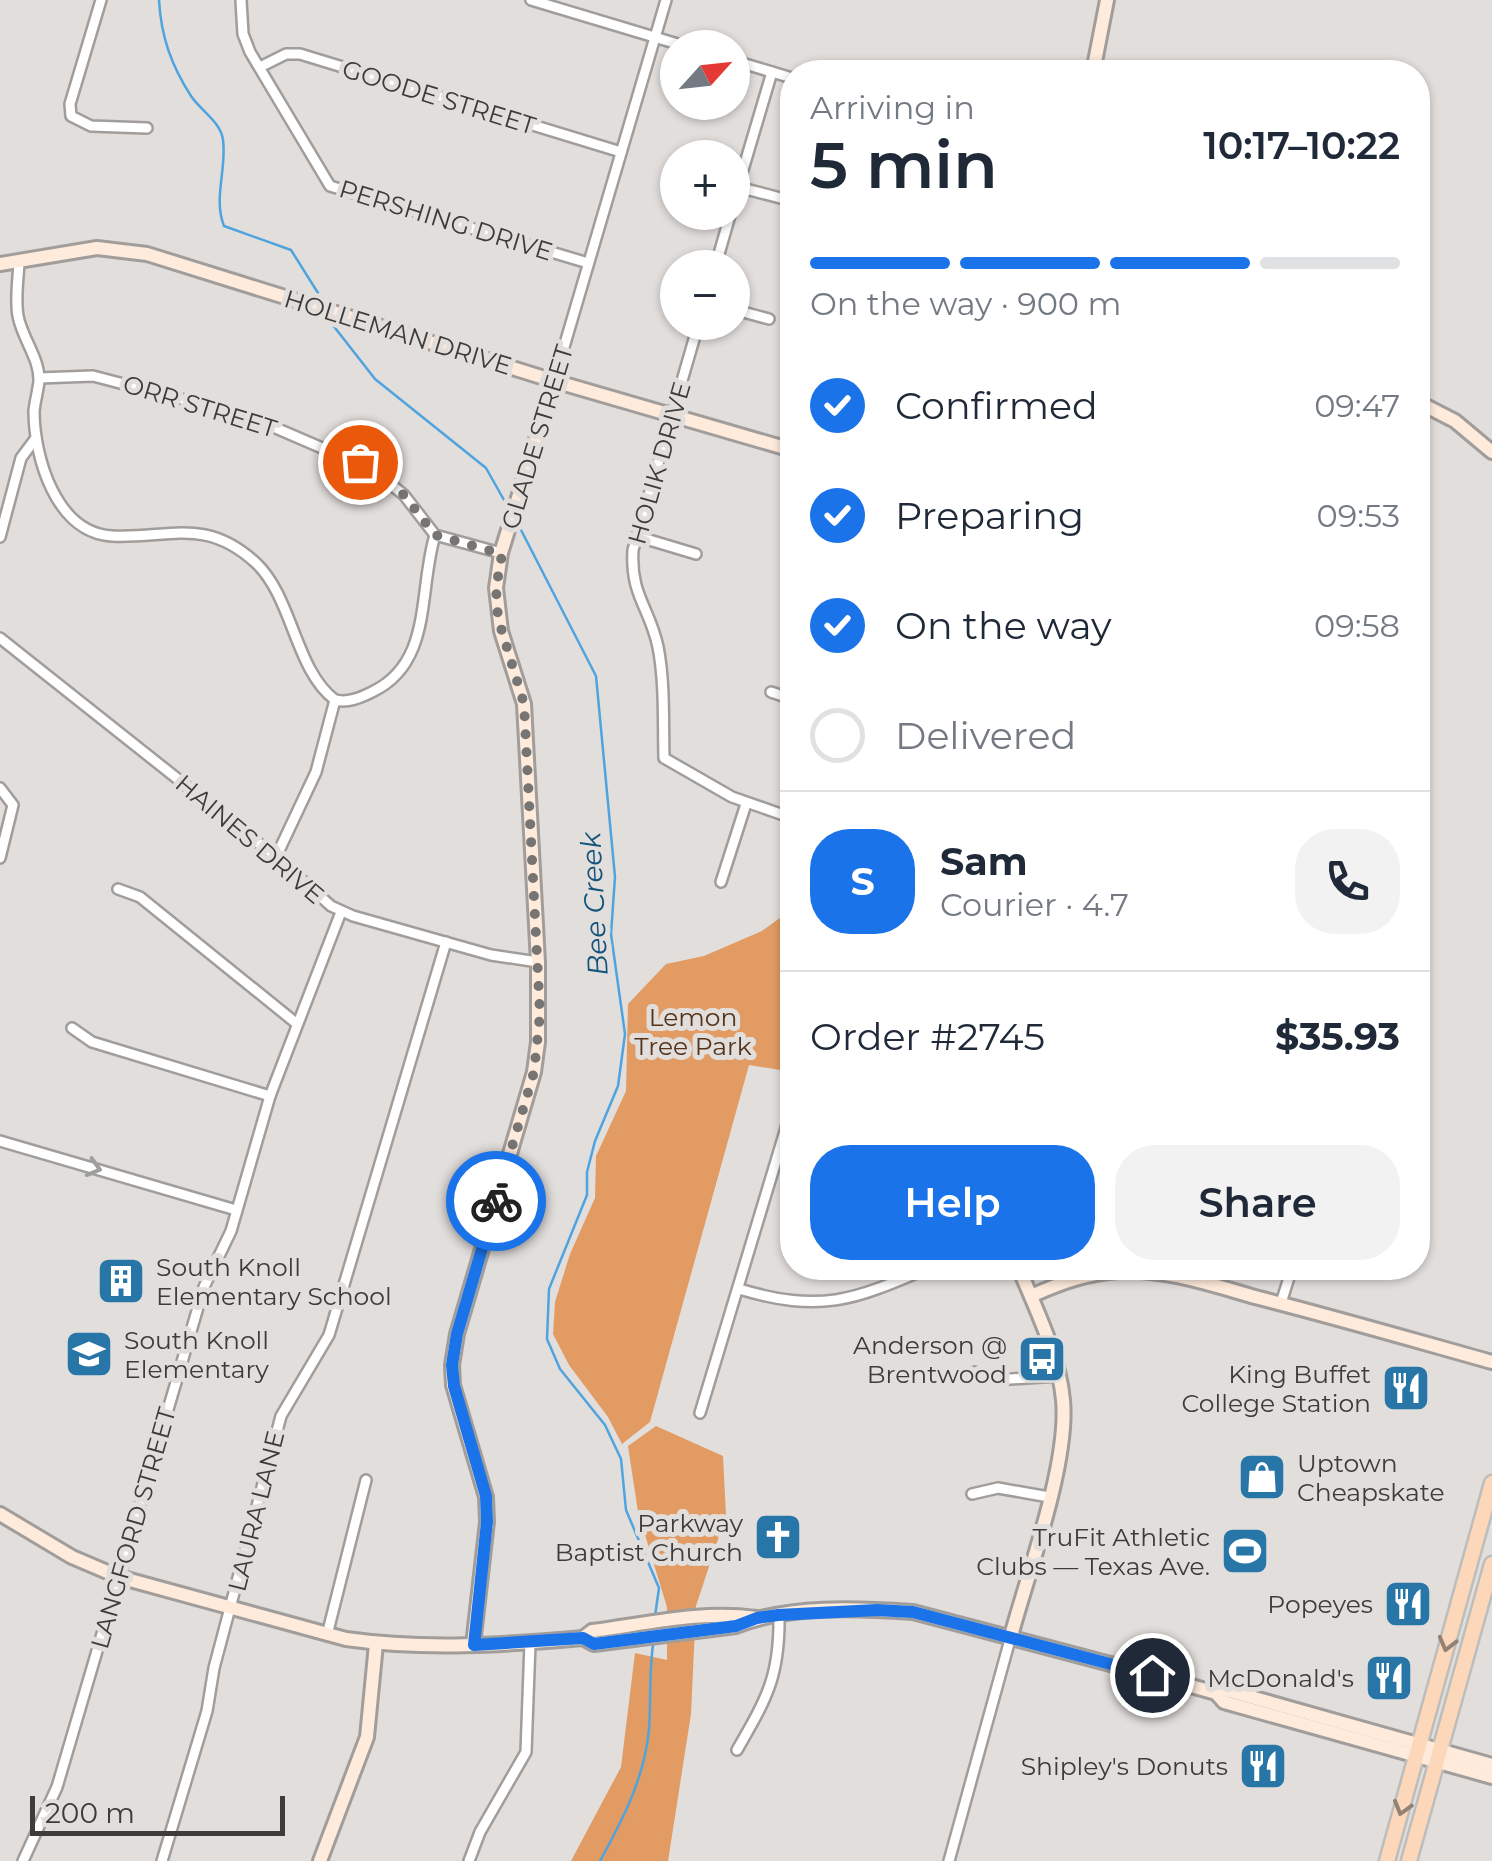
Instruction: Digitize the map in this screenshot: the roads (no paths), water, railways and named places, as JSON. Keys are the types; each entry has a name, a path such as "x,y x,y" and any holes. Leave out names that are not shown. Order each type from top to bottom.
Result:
{"main road":[{"path":"1387,1861 1492,1482"},
{"path":"1409,1861 1492,1564"}],"street":[{"path":"101,0 70,104 71,116 91,126 147,128"},
{"name":"PERSHING DRIVE","path":"241,0 244,34 330,186 588,263"},
{"path":"531,0 660,39"},
{"name":"GLADE STREET","path":"474,1645 487,1522 486,1496 454,1386 452,1365 457,1334 534,1072 540,1014 524,704 496,602 502,554 666,0"},
{"path":"1095,60 1107,0"},
{"name":"GOODE STREET","path":"260,67 286,54 300,54 621,152"},
{"path":"750,65 780,74"},
{"path":"750,146 772,72"},
{"path":"750,190 780,198"},
{"name":"HOLLEMAN DRIVE","path":"0,264 97,248 148,254 554,381 780,447"},
{"path":"19,263 18,316 40,378 34,408 36,438 59,501 76,521 95,533 120,536 167,531 207,535 235,546 256,563 288,615 314,676 335,700 342,702 372,692 405,668 417,638 435,535 502,554"},
{"path":"750,313 769,318"},
{"name":"HOLIK DRIVE","path":"694,340 636,536 632,575 658,646 664,758 746,804 780,814"},
{"name":"ORR STREET","path":"40,378 104,378 274,426 373,470 404,495 435,535"},
{"path":"1430,408 1455,421 1492,452"},
{"path":"0,537 22,458 36,438"},
{"path":"636,536 696,554"},
{"name":"HAINES DRIVE","path":"0,638 276,856 340,912 515,961 538,962"},
{"path":"771,692 780,695"},
{"path":"276,856 316,772 335,700"},
{"path":"0,788 13,806 0,858"},
{"path":"722,882 746,804"},
{"path":"118,889 140,897 296,1023"},
{"name":"LANGFORD STREET","path":"23,1861 56,1787 204,1286 231,1231 270,1096 340,912"},
{"name":"LAURA LANE","path":"162,1861 208,1710 214,1668 281,1416 329,1335 446,942"},
{"path":"72,1028 92,1042 270,1096"},
{"path":"0,1141 236,1210"},
{"path":"700,1413 780,1149"},
{"path":"739,1290 818,1304 872,1292 900,1280"},
{"path":"949,1861 1049,1497 1063,1425 1058,1376 1024,1280"},
{"path":"1031,1296 1070,1280"},
{"path":"1189,1280 1492,1362"},
{"path":"1280,1303 1288,1280"},
{"path":"975,1372 996,1380 1058,1376"},
{"path":"327,1635 366,1480"},
{"path":"972,1494 998,1488 1049,1497"},
{"path":"0,1514 72,1557 119,1577 327,1635 376,1644 474,1645 583,1638 594,1644 736,1626 778,1615 863,1610 913,1612 1216,1693 1224,1702 1492,1766"},
{"path":"737,1750 776,1672 778,1615"},
{"path":"469,1861 480,1832 526,1752 530,1642"},
{"path":"320,1861 367,1737 376,1644"},
{"path":"1438,1755 1492,1778"}],"waterway":[{"name":"Bee Creek","path":"159,0 168,50 178,73 221,134 224,151 220,205 224,226 291,250 318,293"},
{"name":"Bee Creek","path":"332,324 375,379 486,468 504,500"},
{"name":"Bee Creek","path":"520,528 596,676 615,877 611,934 625,1034 618,1086 587,1172 587,1195 549,1289 547,1339 560,1369 605,1425 621,1459 626,1510 659,1588 655,1616"},
{"name":"Bee Creek","path":"600,1861 624,1814 642,1765 649,1730 653,1645"}],"place":[{"name":"South Knoll Elementary School","path":"121,1281"},
{"name":"South Knoll Elementary","path":"89,1354"},
{"name":"Anderson @ Brentwood","path":"1042,1359"},
{"name":"King Buffet College Station","path":"1406,1388"},
{"name":"Uptown Cheapskate","path":"1262,1477"},
{"name":"Parkway Baptist Church","path":"778,1537"},
{"name":"TruFit Athletic Clubs — Texas Ave.","path":"1245,1551"},
{"name":"Popeyes","path":"1408,1604"},
{"name":"McDonald's","path":"1389,1678"},
{"name":"Shipley's Donuts","path":"1263,1766"}],"park label":[{"name":"Lemon Tree Park","path":"693,1032"}]}
